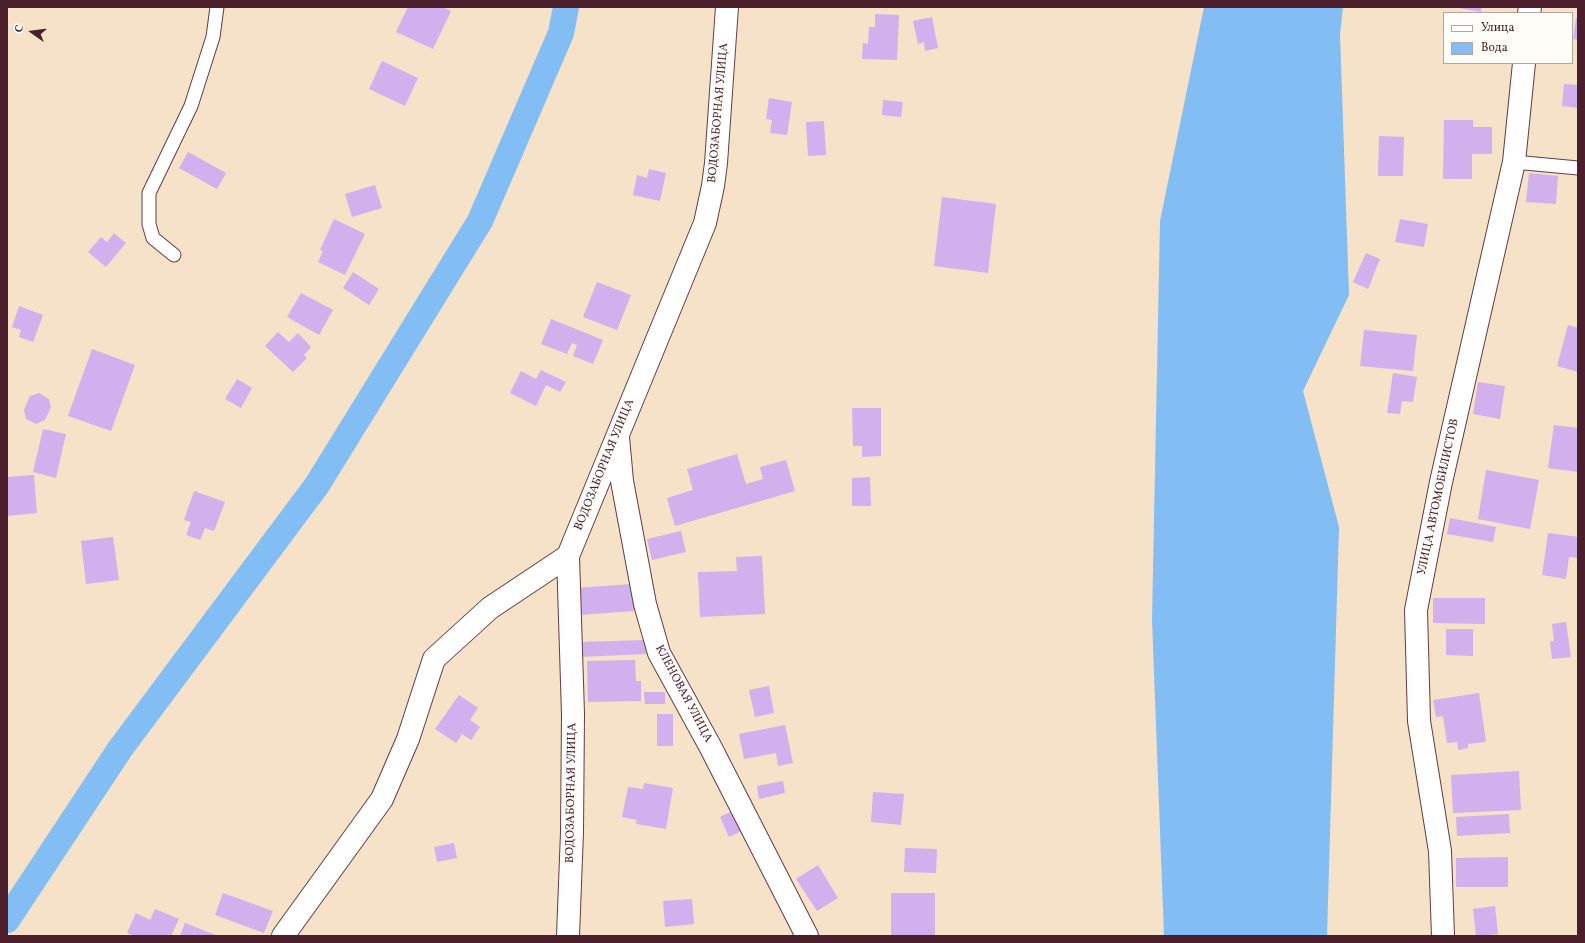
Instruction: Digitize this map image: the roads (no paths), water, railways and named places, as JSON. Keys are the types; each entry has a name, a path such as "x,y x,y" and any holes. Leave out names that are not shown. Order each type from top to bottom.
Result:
{"street":[{"name":"ВОДОЗАБОРНАЯ УЛИЦА","path":"568,936 572,832 573,714 568,556 704,223 713,186 716,163 727,7"},
{"name":"УЛИЦА АВТОМОБИЛИСТОВ","path":"1443,936 1440,850 1420,721 1416,610 1441,482 1514,162 1524,64"},
{"name":"КЛЕНОВАЯ УЛИЦА","path":"618,432 622,481 645,604 659,653 711,748 807,936"},
{"path":"283,936 382,799 408,739 434,659 490,608 568,556"}],"lane":[{"path":"174,255 153,238 149,224 149,193 191,106 213,37 217,7"},
{"path":"1514,162 1578,168"}],"water":[{"path":"1204,7 1343,7 1340,34 1349,295 1303,391 1339,527 1327,936 1164,936 1152,620 1160,221"}],"waterway":[{"path":"7,920 120,749 317,485 480,221 561,33 566,7"}]}
